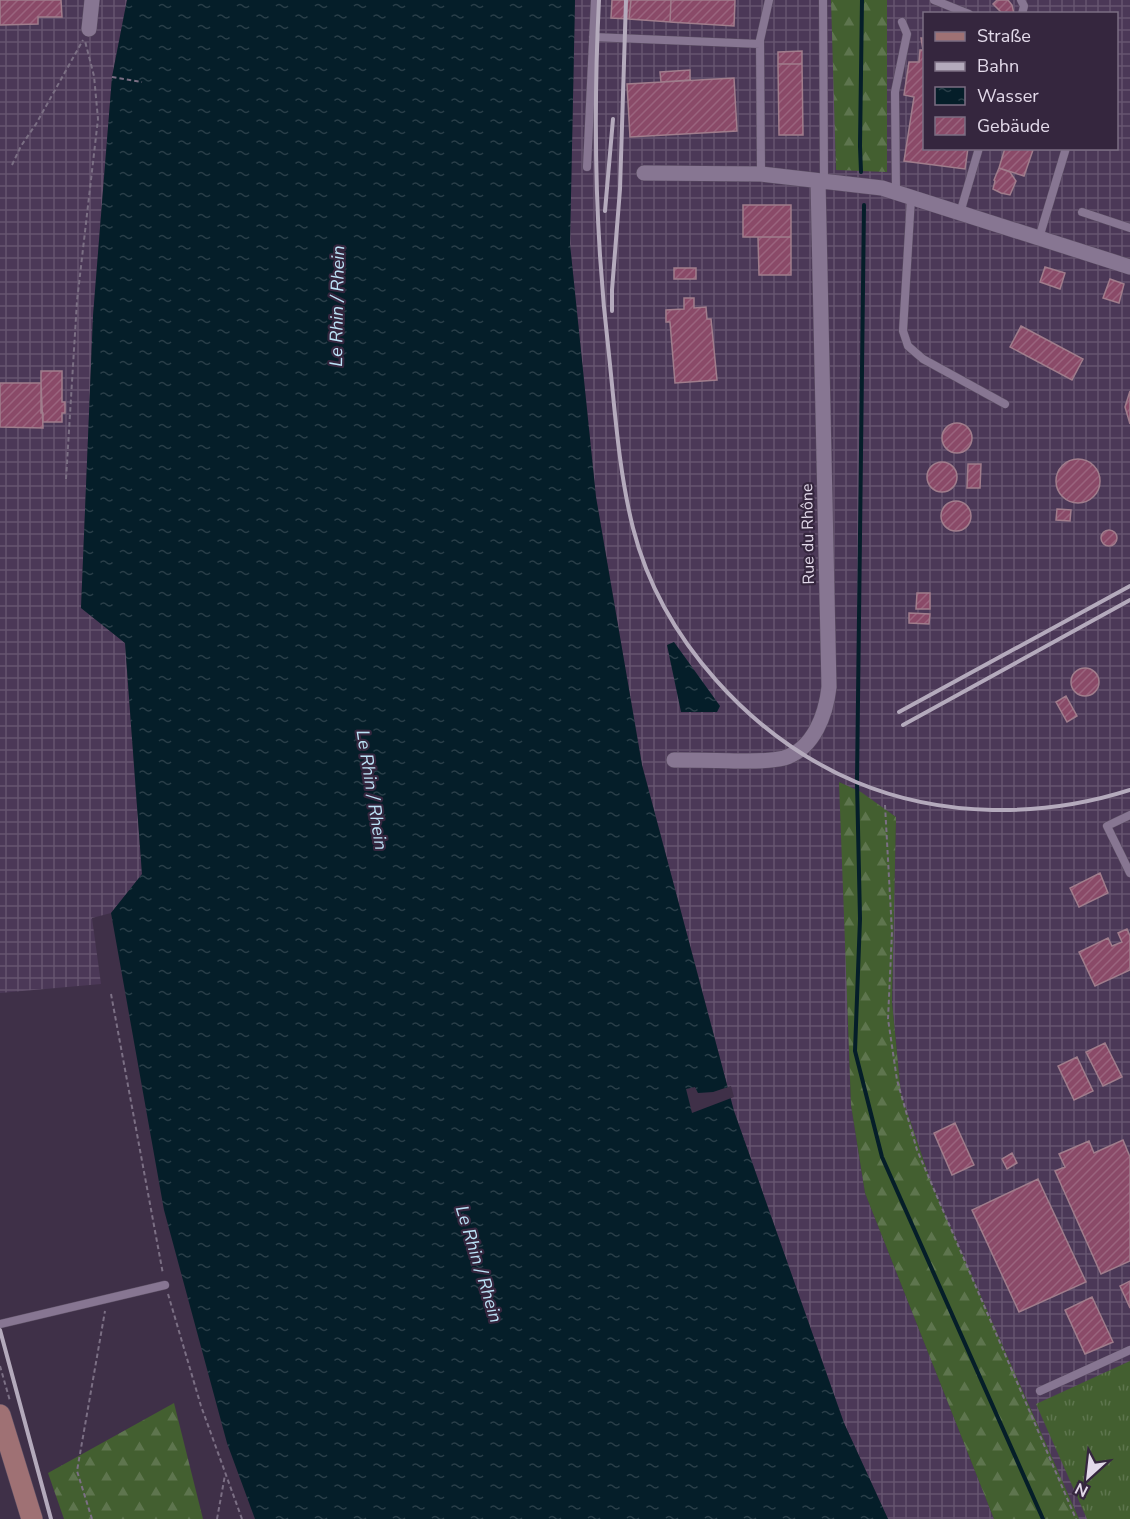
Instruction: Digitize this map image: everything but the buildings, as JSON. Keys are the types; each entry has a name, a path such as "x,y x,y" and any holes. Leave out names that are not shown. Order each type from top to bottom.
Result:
{"street":[{"path":"89,29 92,0"},
{"path":"644,173 761,174 882,188 1130,267"},
{"name":"Rue du Rhône","path":"674,760 765,762 787,757 798,751 811,737 820,724 827,706 829,687 821,181"},
{"path":"0,1415 32,1519"}],"lane":[{"path":"587,168 595,0"},
{"path":"761,174 760,44 769,0"},
{"path":"821,181 823,0"},
{"path":"934,0 964,12"},
{"path":"902,22 907,34 895,92 904,195 903,331 908,346 923,359 1005,404"},
{"path":"593,37 760,44"},
{"path":"960,213 978,150"},
{"path":"1039,238 1065,150"},
{"path":"1082,212 1130,228"},
{"path":"1130,815 1107,826 1130,873"},
{"path":"0,1324 165,1285"},
{"path":"1040,1390 1130,1350"}],"path":[{"path":"12,165 84,39 94,76 98,119 77,301 66,479"},
{"path":"112,77 142,82"},
{"path":"885,805 892,932 888,1019 897,1080 917,1150 1076,1519"},
{"path":"111,994 165,1285 201,1406 242,1519"},
{"path":"92,1519 77,1471 107,1299"},
{"path":"217,1519 225,1474"}],"shaded area":[{"path":"0,0 127,0 112,77 93,316 81,608 125,643 142,875 111,913 92,918 101,984 0,993"},
{"path":"575,0 1130,0 1130,1519 1079,1519 932,1185 901,1094 892,1002 896,817 840,782 851,1105 865,1193 994,1519 888,1519 844,1423 734,1111 642,765 596,497 570,244"}],"green space":[{"path":"831,0 887,0 887,172 836,170"},
{"path":"839,782 861,792 896,817 892,1002 901,1094 932,1185 1079,1519 994,1519 865,1193 851,1105"},
{"path":"1130,1361 1130,1519 1087,1519 1036,1404"},
{"path":"174,1403 203,1519 64,1519 48,1473"}],"water":[{"name":"Le Rhin / Rhein","path":"127,0 575,0 570,244 596,497 642,765 734,1111 844,1423 888,1519 255,1519 227,1443 164,1210 111,913 142,874 125,643 81,608 93,316 112,77"},
{"path":"674,642 720,706 717,712 681,712 667,645"}],"pier":[{"path":"731,1086 734,1097 692,1113 686,1089 695,1087 698,1093 713,1092"}],"waterway":[{"path":"861,172 862,0"},
{"path":"864,205 857,782 860,919 855,1051 882,1157 1043,1519"}],"railway":[{"path":"599,0 596,89 598,222 604,311 621,464 628,507 646,569 665,608 688,646 747,712 781,739 818,763 856,782 889,794 957,808 992,810 1062,806 1130,790"},
{"path":"612,311 620,189 626,0"},
{"path":"605,211 613,119"},
{"path":"899,712 1130,586"},
{"path":"903,725 1130,600"},
{"path":"0,1330 51,1519"}]}
